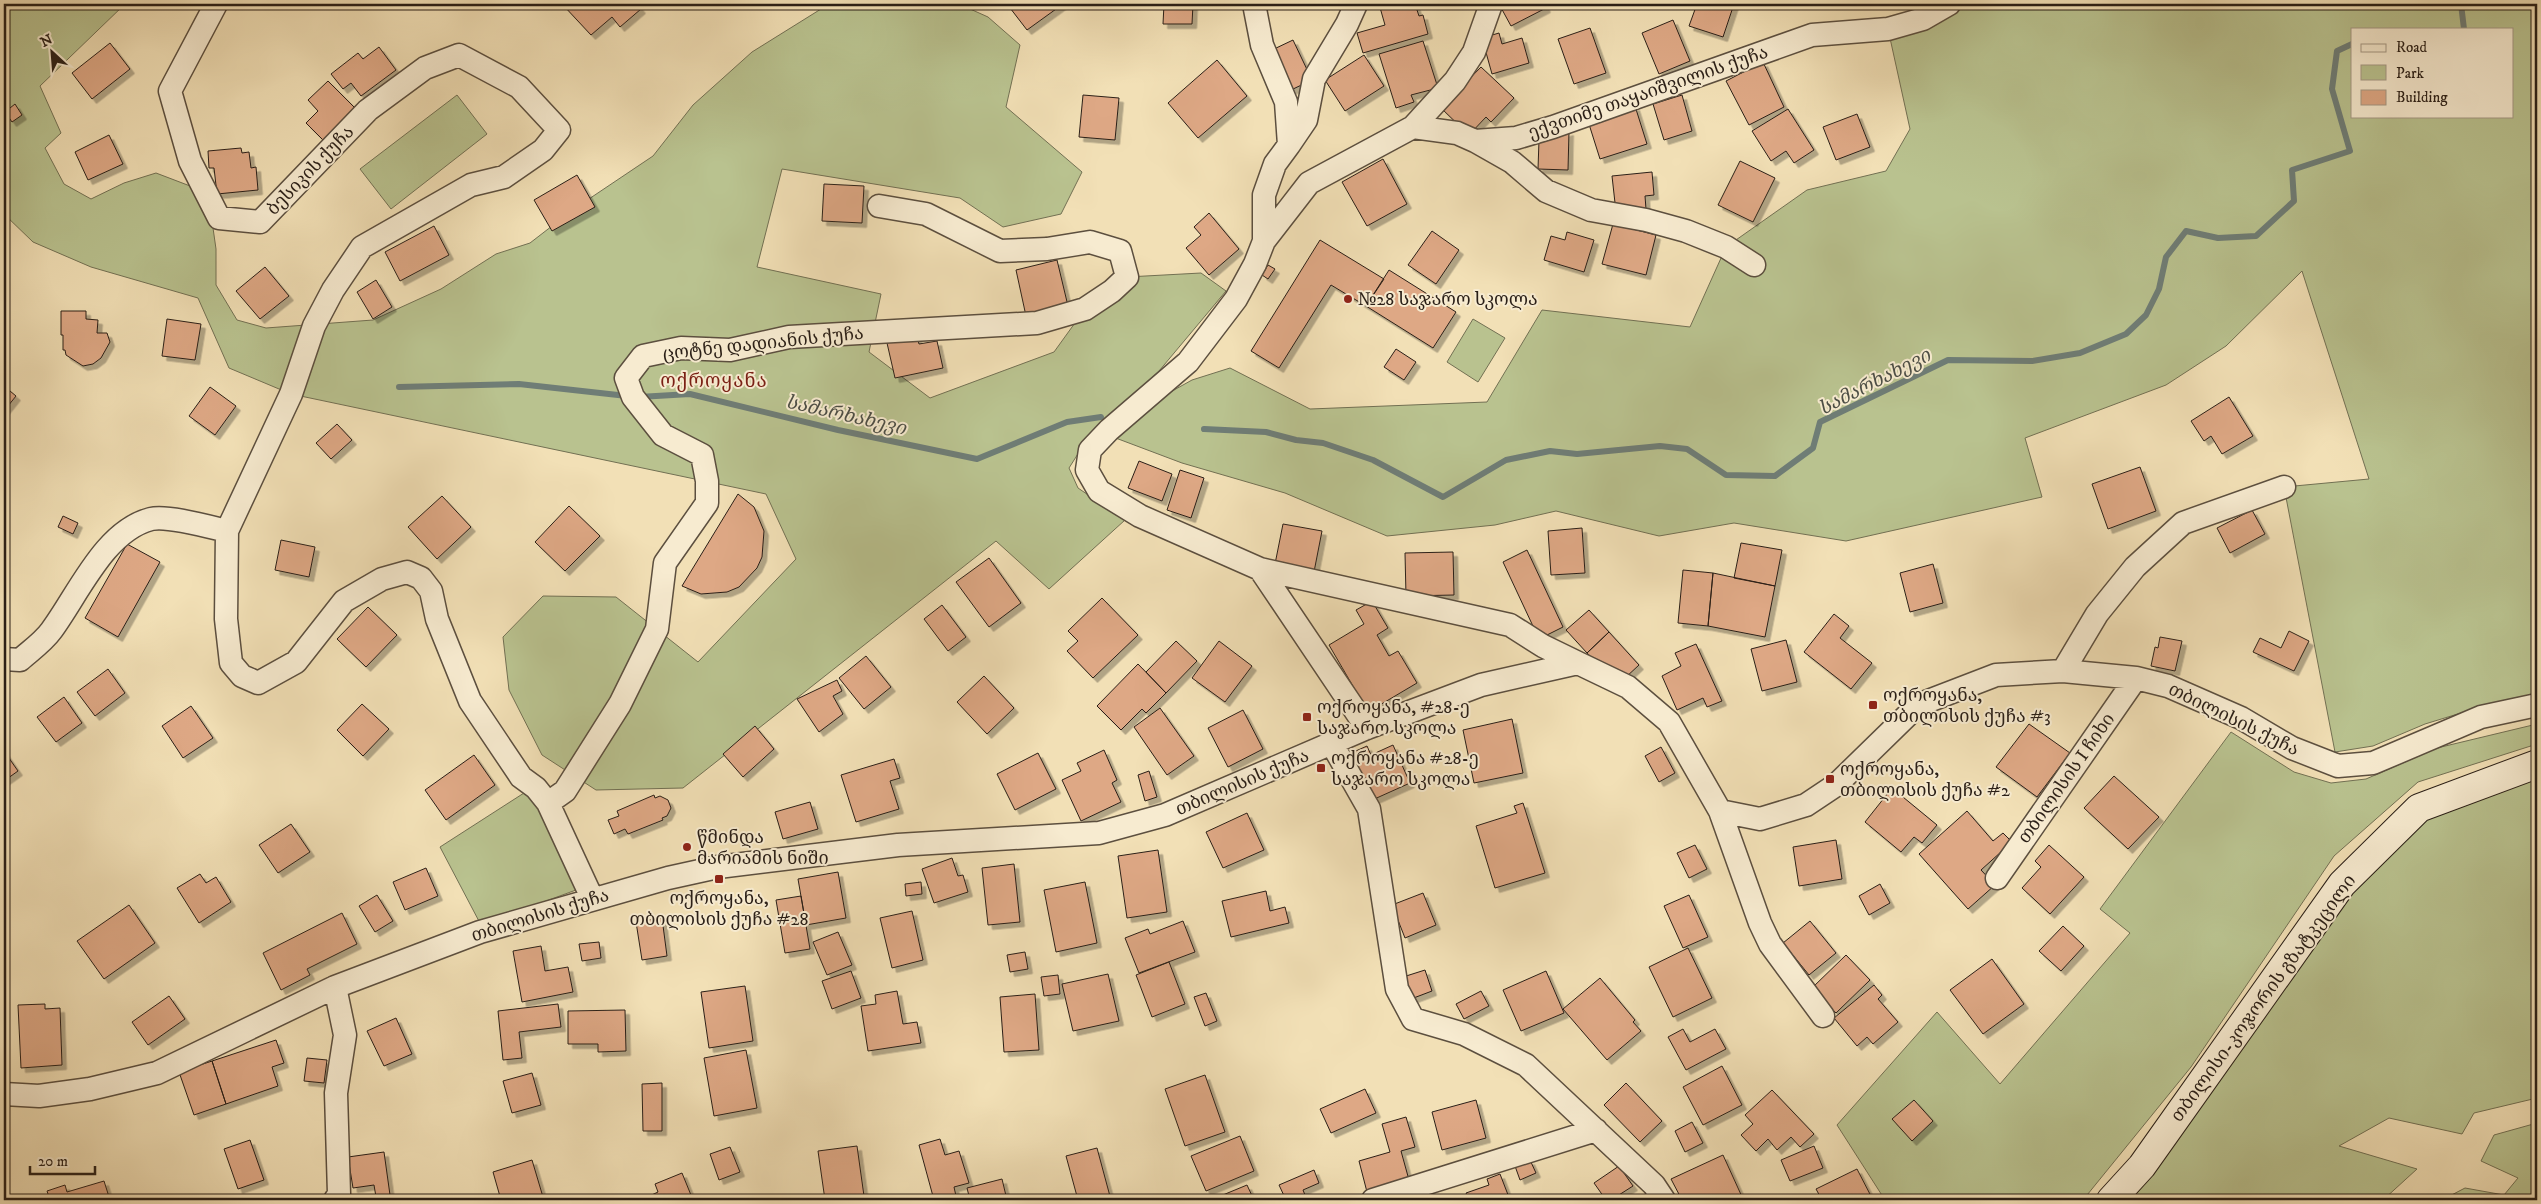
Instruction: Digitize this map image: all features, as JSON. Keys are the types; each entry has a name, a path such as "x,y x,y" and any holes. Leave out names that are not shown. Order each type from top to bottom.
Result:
{"main road":[{"name":"თბილისი-კოჯორის გზატკეცილი","path":"2112,1200 2142,1166 2342,884 2418,808 2537,764"}],"street":[{"name":"ბესიკის ქუჩა","path":"216,4 170,91 190,161 219,218 260,222 368,110 425,68 459,55 519,87 559,130 543,150 504,177 471,185 362,247 333,290 314,326 291,394 227,530"},
{"path":"1254,4 1262,45 1286,102 1289,145"},
{"path":"1264,241 1264,195 1275,164 1306,120 1314,79 1347,24 1356,4"},
{"path":"1491,4 1474,52 1456,81 1413,127 1310,183 1264,241 1255,264 1236,299 1188,362 1109,430 1090,450 1087,470 1099,491 1140,516 1260,569 1510,625 1543,646 1628,687 1669,722 1720,811 1760,923 1770,944 1823,1016"},
{"name":"ექვთიმე თაყაიშვილის ქუჩა","path":"1413,127 1457,133 1475,140 1516,138 1553,127 1812,35 1888,29 1923,19 1949,4"},
{"path":"1475,140 1512,162 1546,191 1590,210 1646,220 1686,231 1726,247 1754,266"},
{"name":"ცოტნე დადიანის ქუჩა","path":"548,803 565,791 620,704 657,629 665,563 707,503 708,481 702,455 663,435 632,397 626,378 644,356 681,348 730,350 789,338 1037,323 1085,309 1112,291 1127,276 1120,251 1090,242 1047,249 1000,251 926,214 879,206"},
{"path":"2063,671 2097,614 2135,567 2183,523 2284,487"},
{"path":"4,659 20,660 50,634 108,546 121,534 152,519 191,522 227,530 226,619 232,662 242,676 258,683 296,662 344,601 382,579 406,572 421,578 431,591 441,628 470,701 521,777 536,788 548,803 592,898"},
{"path":"1260,569 1368,728"},
{"name":"თბილისის ქუჩა","path":"4,1094 39,1096 82,1090 157,1073 335,987 480,932 592,898 668,878 728,866 898,845 1099,833 1166,815 1368,728 1482,685 1578,663"},
{"name":"თბილისის ქუჩა","path":"1720,811 1760,819 1806,805 1836,785 1918,705 1996,675 2063,671 2136,678 2168,686 2241,718 2292,748 2338,766 2373,763 2481,717 2537,705"},
{"name":"თბილისის I ჩიხი","path":"1997,878 2136,678"},
{"path":"1332,744 1369,809 1397,989 1413,1019 1464,1034 1526,1065 1654,1185 1664,1200"},
{"path":"335,987 345,1035 336,1093 338,1194 335,1200"},
{"path":"1373,1200 1596,1130"}],"green space":[{"path":"8,4 125,4 40,86 61,133 45,148 64,184 91,199 124,183 156,173 198,189 210,207 216,249 216,285 237,320 266,328 373,320 441,289 496,254 530,243 574,209 653,156 693,105 752,52 829,4 959,4 988,17 1020,45 1006,107 1082,172 1061,214 1003,227 960,198 782,169 757,267 881,294 869,352 930,398 1054,352 1085,309 1127,277 1201,273 1226,291 1159,371 1088,438 1069,468 1078,488 1125,520 1049,589 996,541 683,788 596,790 542,755 509,690 503,637 543,596 616,597 698,662 796,559 766,494 291,394 229,368 198,298 91,267 33,242 4,214 4,8"},
{"path":"1949,4 2537,4 2537,696 2497,702 2425,724 2373,746 2335,752 2284,487 2369,479 2302,271 2226,346 2166,385 2025,438 2042,497 1846,541 1734,523 1659,536 1556,511 1495,525 1387,536 1285,493 1182,463 1113,437 1156,400 1192,380 1230,368 1310,409 1487,402 1542,310 1690,327 1726,247 1807,190 1886,171 1910,129 1888,29"},
{"path":"457,95 487,134 391,209 360,169"},
{"path":"1473,319 1505,338 1478,382 1447,362"},
{"path":"2537,724 2537,744 2418,782 2334,856 2191,1067 2083,1200 1885,1200 1837,1125 1937,1012 2000,1084 2130,933 2100,909 2231,732 2294,772 2331,783 2366,779 2437,748"},
{"path":"2537,777 2537,1098 2474,1113 2462,1134 2389,1118 2339,1146 2417,1169 2383,1200 2125,1200 2343,890 2403,833 2440,811"},
{"path":"524,793 543,808 576,890 481,925 440,847"},
{"path":"2537,1123 2537,1200 2442,1200 2465,1188 2504,1195 2518,1178 2481,1161 2494,1135"}],"building":[{"path":"637,4 641,9 620,27 612,17 591,35 563,5"},
{"path":"1007,4 1063,4 1027,30"},
{"path":"1164,4 1193,4 1192,24 1163,24"},
{"path":"1379,4 1415,4 1419,16 1423,15 1428,34 1363,53 1357,33 1385,25"},
{"path":"1499,4 1544,4 1546,8 1511,26"},
{"path":"1697,4 1734,4 1723,37 1689,26"},
{"path":"1673,20 1690,61 1659,74 1642,33"},
{"path":"1590,28 1606,73 1574,84 1558,39"},
{"path":"1499,33 1502,44 1522,38 1529,63 1492,74 1482,38"},
{"path":"1293,40 1312,80 1291,90 1272,50"},
{"path":"1423,41 1438,88 1411,95 1414,102 1396,108 1379,54"},
{"path":"110,43 130,69 92,99 72,73"},
{"path":"379,47 396,70 361,96 351,83 343,89 331,74 358,53 363,59"},
{"path":"1364,55 1384,86 1345,111 1325,80"},
{"path":"1217,60 1247,96 1198,138 1168,103"},
{"path":"1763,62 1784,107 1749,125 1726,81"},
{"path":"1481,67 1514,98 1491,122 1486,117 1469,135 1441,108"},
{"path":"328,81 356,109 324,141 306,123 318,111 308,100"},
{"path":"1083,95 1119,98 1115,140 1079,137"},
{"path":"1682,95 1692,131 1664,140 1653,104"},
{"path":"15,104 22,115 12,122 5,112"},
{"path":"1635,106 1647,144 1600,159 1588,121"},
{"path":"1788,109 1814,150 1794,163 1786,151 1771,161 1752,131"},
{"path":"1857,114 1870,147 1836,160 1823,127"},
{"path":"1569,131 1568,170 1538,169 1539,140"},
{"path":"109,135 123,164 88,180 75,152"},
{"path":"241,148 242,153 249,152 251,168 256,167 258,190 217,194 214,168 209,168 208,151"},
{"path":"1383,159 1407,204 1367,226 1342,182"},
{"path":"1740,161 1775,178 1753,222 1718,205"},
{"path":"1652,172 1654,195 1645,196 1646,209 1616,212 1612,176"},
{"path":"577,175 595,207 552,231 534,200"},
{"path":"824,184 864,186 862,223 822,221"},
{"path":"1209,213 1239,249 1209,275 1186,248 1201,235 1194,227"},
{"path":"1613,224 1656,235 1646,275 1602,264"},
{"path":"434,226 449,255 400,281 385,252"},
{"path":"1432,231 1459,250 1436,284 1408,265"},
{"path":"1567,232 1594,240 1584,272 1544,260 1551,236 1565,240"},
{"path":"1320,240 1384,279 1366,306 1331,285 1279,368 1251,351"},
{"path":"1057,260 1068,306 1026,316 1016,270"},
{"path":"1268,265 1275,269 1268,279 1262,275"},
{"path":"265,267 289,296 260,319 236,291"},
{"path":"1389,270 1456,312 1433,348 1366,306"},
{"path":"376,280 392,307 373,319 357,292"},
{"path":"61,311 86,311 86,319 98,320 97,333 107,333 110,342 101,358 93,364 83,366 66,355 65,350 63,350 63,335 61,335"},
{"path":"167,319 201,324 195,360 162,356"},
{"path":"917,337 919,344 937,341 943,368 895,378 887,343"},
{"path":"1396,349 1416,362 1404,380 1384,367"},
{"path":"4,386 16,396 4,411"},
{"path":"210,387 236,406 215,435 189,416"},
{"path":"2229,397 2253,436 2222,454 2211,436 2204,441 2191,421"},
{"path":"337,424 352,440 331,459 316,443"},
{"path":"1139,461 1172,474 1162,501 1128,488"},
{"path":"2140,467 2156,511 2108,529 2092,484"},
{"path":"1180,470 1204,478 1191,518 1167,510"},
{"path":"738,494 754,507 764,531 762,557 757,568 739,587 727,592 701,594 682,586"},
{"path":"442,496 471,527 437,559 408,527"},
{"path":"569,506 600,536 565,571 535,542"},
{"path":"2252,510 2265,534 2230,553 2217,528"},
{"path":"63,516 78,523 73,534 58,527"},
{"path":"1283,524 1322,531 1313,577 1274,569"},
{"path":"1582,528 1585,573 1551,575 1548,531"},
{"path":"281,540 315,547 309,577 275,570"},
{"path":"1741,543 1782,550 1775,586 1734,578"},
{"path":"127,544 160,562 118,637 85,618"},
{"path":"1527,550 1563,627 1539,639 1503,562"},
{"path":"1453,552 1454,595 1406,596 1405,553"},
{"path":"989,558 1021,603 989,627 956,582"},
{"path":"1933,564 1943,603 1910,612 1900,573"},
{"path":"1683,570 1713,573 1708,626 1678,623"},
{"path":"1713,573 1775,586 1765,637 1708,626"},
{"path":"1102,598 1138,635 1093,678 1067,651 1078,641 1068,631"},
{"path":"1372,601 1388,628 1377,635 1389,656 1398,651 1417,683 1368,712 1329,645 1364,624 1356,610"},
{"path":"942,605 966,637 948,651 924,619"},
{"path":"368,607 397,635 366,667 337,639"},
{"path":"1589,610 1609,632 1587,653 1566,630"},
{"path":"1834,614 1849,626 1840,638 1872,663 1851,689 1804,652"},
{"path":"2289,631 2309,641 2294,671 2253,652 2260,638 2281,648"},
{"path":"1609,632 1639,665 1625,678 1610,675 1587,653"},
{"path":"2160,637 2182,641 2175,671 2151,666 2155,647 2158,648"},
{"path":"1786,640 1797,682 1762,691 1751,649"},
{"path":"1176,641 1197,661 1166,693 1146,672"},
{"path":"1219,641 1252,666 1225,702 1192,678"},
{"path":"1696,644 1722,701 1707,707 1703,698 1677,710 1662,676 1681,666 1675,653"},
{"path":"866,656 891,687 864,709 839,678"},
{"path":"1138,664 1166,693 1146,713 1142,709 1121,730 1097,706"},
{"path":"108,669 125,693 95,716 77,692"},
{"path":"984,676 1014,708 987,734 957,702"},
{"path":"837,680 842,691 833,696 843,714 819,732 797,699"},
{"path":"64,697 82,723 56,742 37,717"},
{"path":"362,704 389,729 363,756 337,730"},
{"path":"191,706 213,738 183,758 162,726"},
{"path":"1160,708 1194,756 1167,775 1134,727"},
{"path":"1243,710 1263,749 1228,767 1208,728"},
{"path":"1512,719 1523,773 1474,783 1463,730"},
{"path":"2029,724 2070,753 2037,797 1996,767"},
{"path":"755,726 774,749 743,777 723,754"},
{"path":"1393,745 1410,783 1370,801 1349,754 1367,746 1371,755"},
{"path":"1661,747 1675,773 1659,782 1645,756"},
{"path":"1104,750 1117,780 1112,783 1121,802 1081,821 1062,780 1081,771 1077,763"},
{"path":"4,751 18,771 4,781"},
{"path":"1038,753 1056,789 1015,810 997,774"},
{"path":"474,755 495,785 446,820 425,790"},
{"path":"894,759 900,778 890,781 899,809 856,822 841,775"},
{"path":"1149,771 1157,797 1145,801 1138,775"},
{"path":"2114,776 2159,817 2128,849 2084,808"},
{"path":"1892,788 1937,825 1922,843 1914,837 1901,852 1865,822"},
{"path":"654,795 655,798 660,796 668,800 671,808 667,816 662,818 663,820 628,834 625,829 614,834 608,820 619,816 617,811"},
{"path":"810,802 818,829 783,839 775,812"},
{"path":"1523,803 1545,873 1495,888 1476,826 1517,813 1514,806"},
{"path":"1967,811 1993,841 2003,833 2012,842 1981,870 1995,885 1968,909 1919,854"},
{"path":"1247,813 1264,850 1223,868 1206,832"},
{"path":"291,824 310,852 278,873 259,845"},
{"path":"1836,840 1842,879 1799,886 1793,847"},
{"path":"1695,845 1707,869 1689,878 1677,853"},
{"path":"2049,845 2084,877 2050,914 2022,888 2041,867 2035,861"},
{"path":"1158,850 1167,912 1127,918 1118,856"},
{"path":"952,858 958,876 963,875 968,892 934,903 922,869"},
{"path":"1014,864 1020,922 988,925 982,868"},
{"path":"426,868 438,896 405,910 393,882"},
{"path":"838,872 846,918 806,925 798,879"},
{"path":"200,874 206,883 216,877 231,902 199,923 177,888"},
{"path":"921,882 922,894 906,896 905,884"},
{"path":"1085,882 1097,943 1056,952 1044,890"},
{"path":"1880,884 1890,903 1869,915 1859,896"},
{"path":"1266,891 1270,911 1285,907 1289,923 1231,937 1222,901"},
{"path":"1423,893 1436,925 1405,938 1392,905"},
{"path":"377,895 393,921 375,932 359,906"},
{"path":"1689,895 1708,937 1683,948 1664,906"},
{"path":"801,896 810,949 785,953 776,900"},
{"path":"129,905 155,943 104,979 77,941"},
{"path":"912,911 923,960 892,968 880,918"},
{"path":"342,913 357,944 307,969 310,975 281,990 263,953"},
{"path":"662,918 667,956 642,960 636,922"},
{"path":"1183,921 1195,952 1139,973 1125,938 1148,929 1150,934"},
{"path":"1810,921 1836,953 1809,975 1783,943"},
{"path":"2063,926 2084,946 2061,971 2039,951"},
{"path":"838,932 852,965 827,975 813,942"},
{"path":"599,942 601,958 582,961 579,944"},
{"path":"541,946 545,971 568,967 573,992 522,1002 513,951"},
{"path":"1688,948 1712,998 1673,1017 1649,967"},
{"path":"1025,952 1028,969 1010,972 1007,955"},
{"path":"1846,955 1870,980 1836,1013 1812,988"},
{"path":"1992,959 2024,1004 1983,1034 1950,990"},
{"path":"1169,962 1185,1004 1152,1017 1136,975"},
{"path":"1425,970 1432,991 1411,999 1403,977"},
{"path":"851,971 861,998 832,1009 822,981"},
{"path":"1546,971 1564,1013 1521,1031 1503,990"},
{"path":"1108,974 1119,1021 1073,1031 1062,984"},
{"path":"1058,975 1060,994 1044,996 1041,977"},
{"path":"1600,978 1635,1020 1633,1022 1641,1031 1607,1060 1563,1009"},
{"path":"1874,985 1882,995 1878,999 1898,1022 1873,1044 1867,1037 1857,1046 1834,1018"},
{"path":"745,986 753,1041 709,1048 701,992"},
{"path":"897,991 903,1024 917,1022 921,1043 868,1051 861,1006 876,1004 875,995"},
{"path":"1481,991 1489,1006 1464,1019 1456,1004"},
{"path":"1206,993 1217,1021 1205,1026 1194,997"},
{"path":"1035,994 1039,1050 1004,1052 1000,997"},
{"path":"169,996 185,1019 148,1045 132,1022"},
{"path":"45,1004 45,1009 60,1008 62,1065 21,1068 18,1005"},
{"path":"558,1004 561,1027 519,1032 522,1058 503,1060 498,1011"},
{"path":"625,1010 626,1051 598,1052 598,1044 568,1044 568,1011"},
{"path":"396,1018 412,1054 384,1066 367,1031"},
{"path":"1683,1029 1690,1042 1715,1029 1726,1049 1686,1070 1668,1037"},
{"path":"276,1040 284,1063 272,1067 278,1086 226,1104 212,1061"},
{"path":"746,1050 757,1108 714,1116 704,1058"},
{"path":"307,1058 327,1060 324,1083 304,1081"},
{"path":"212,1061 226,1104 194,1115 179,1072"},
{"path":"1722,1066 1742,1105 1703,1125 1683,1087"},
{"path":"532,1073 541,1105 512,1113 503,1081"},
{"path":"1205,1075 1225,1132 1185,1146 1165,1089"},
{"path":"662,1083 662,1131 643,1131 642,1084"},
{"path":"1626,1083 1662,1121 1640,1142 1604,1105"},
{"path":"1365,1089 1376,1113 1331,1133 1320,1109"},
{"path":"1772,1090 1814,1134 1800,1147 1791,1137 1777,1150 1768,1139 1756,1151 1741,1135 1753,1124 1745,1115"},
{"path":"1476,1100 1486,1138 1442,1150 1432,1112"},
{"path":"1914,1100 1933,1121 1912,1141 1892,1119"},
{"path":"1406,1117 1415,1147 1401,1151 1409,1180 1367,1192 1359,1161 1390,1152 1382,1124"},
{"path":"1692,1122 1703,1143 1685,1152 1675,1131"},
{"path":"1240,1136 1254,1171 1206,1191 1191,1156"},
{"path":"940,1139 945,1155 959,1151 969,1183 954,1187 956,1196 934,1200 919,1145"},
{"path":"250,1140 264,1180 238,1189 224,1149"},
{"path":"857,1146 864,1196 825,1200 818,1151"},
{"path":"1814,1146 1823,1168 1790,1181 1781,1160"},
{"path":"730,1147 740,1172 719,1180 710,1154"},
{"path":"1097,1148 1111,1200 1078,1200 1066,1156"},
{"path":"384,1152 390,1195 376,1197 374,1185 353,1188 348,1157"},
{"path":"1723,1155 1743,1199 1682,1200 1671,1179"},
{"path":"532,1160 543,1197 530,1200 501,1200 493,1172"},
{"path":"1530,1160 1536,1173 1520,1180 1515,1166"},
{"path":"1619,1166 1633,1186 1611,1200 1606,1200 1594,1183"},
{"path":"1857,1169 1873,1200 1822,1200 1816,1189"},
{"path":"1314,1170 1319,1183 1303,1190 1307,1200 1286,1200 1279,1185"},
{"path":"682,1173 693,1200 641,1200 658,1192 655,1184"},
{"path":"1500,1174 1510,1200 1469,1200 1466,1193 1489,1185 1487,1179"},
{"path":"1002,1179 1007,1200 970,1200 967,1188"},
{"path":"104,1181 110,1200 50,1200 47,1191 65,1185 67,1192"},
{"path":"1247,1185 1254,1200 1220,1200 1218,1197"}],"waterway":[{"name":"სამარხახევი","path":"2461,4 2464,28"},
{"name":"სამარხახევი","path":"1204,429 1266,432 1296,440 1323,443 1373,460 1443,497 1506,460 1550,451 1577,454 1660,446 1687,449 1726,475 1775,476 1813,448 1820,422 1948,360 2032,361 2080,353 2126,334 2146,315 2159,289 2166,257 2186,231 2218,238 2256,236 2294,201 2292,170 2350,151 2332,89 2337,51 2351,44"},
{"name":"სამარხახევი","path":"399,387 519,384 627,396"},
{"name":"სამარხახევი","path":"639,397 690,394 838,430 977,459 1067,422 1101,417"}],"place":[{"name":"№28 საჯარო სკოლა","path":"1348,299"},
{"name":"ოქროყანა, თბილისის ქუჩა #3","path":"1873,705"},
{"name":"ოქროყანა, #28-ე საჯარო სკოლა","path":"1307,717"},
{"name":"ოქროყანა #28-ე საჯარო სკოლა","path":"1321,768"},
{"name":"ოქროყანა, თბილისის ქუჩა #2","path":"1830,779"},
{"name":"წმინდა მარიამის ნიში","path":"687,847"},
{"name":"ოქროყანა, თბილისის ქუჩა #28","path":"719,879"}],"district":[{"name":"ოქროყანა","path":"714,380"}]}
